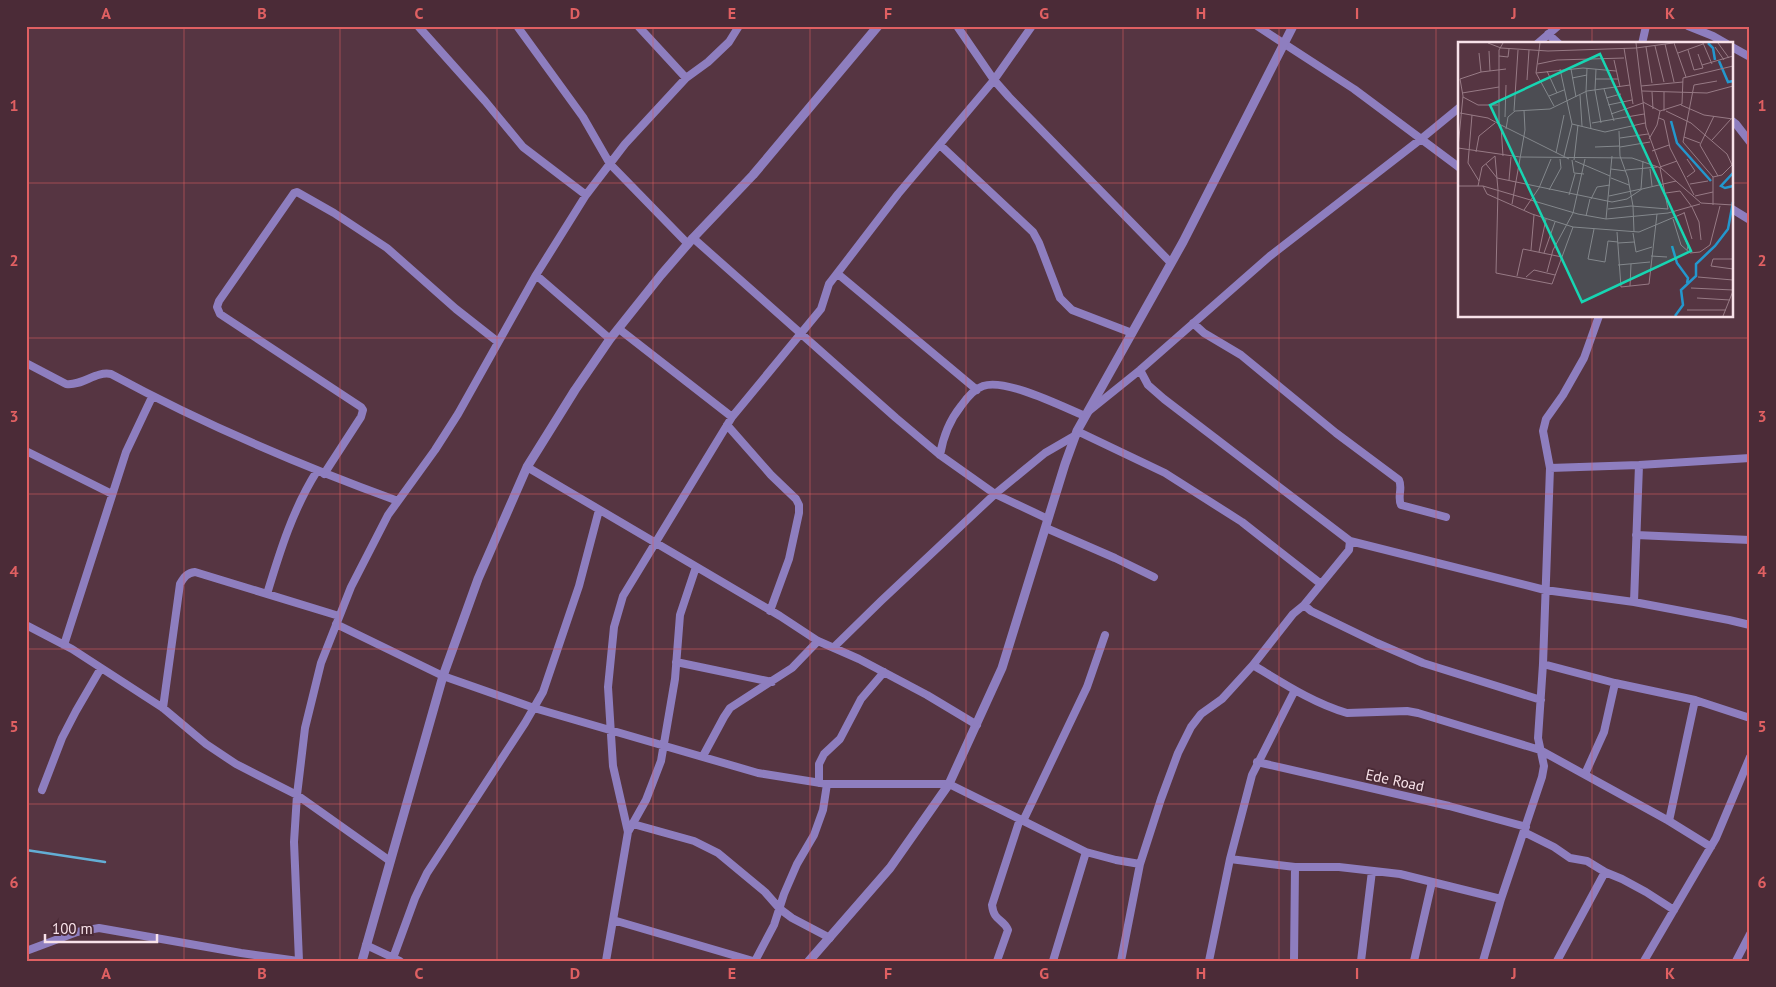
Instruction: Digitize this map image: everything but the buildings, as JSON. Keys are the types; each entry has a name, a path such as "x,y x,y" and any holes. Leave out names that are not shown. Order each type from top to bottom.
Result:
{"street":[{"path":"418,26 523,147 586,195"},
{"path":"517,26 583,117 610,164 690,241 801,334 940,455 995,494 1154,578"},
{"path":"638,26 686,78"},
{"path":"26,951 77,932 99,928 298,961 294,842 297,795 305,728 321,663 351,587 388,515 435,450 536,275 586,195 625,144 686,78 729,42 739,26"},
{"path":"362,961 443,676 478,579 527,467 575,390 610,340 690,241 753,175 878,26"},
{"path":"957,26 994,80 1171,263"},
{"path":"628,832 613,766 608,687 614,627 623,596 732,417 801,334 820,309 830,284 898,194 994,80 1032,26"},
{"path":"1257,26 1354,89 1458,167"},
{"path":"809,961 890,868 949,784 1002,668 1065,464 1077,433 1171,263 1293,26"},
{"path":"1538,42 1558,26"},
{"path":"1642,42 1646,26"},
{"path":"1688,26 1724,42"},
{"path":"1548,34 1556,42"},
{"path":"1734,48 1750,57"},
{"path":"1087,414 1270,256 1458,109"},
{"path":"1734,122 1750,142"},
{"path":"940,145 1033,232 1060,298 1064,303 1072,310 1132,334"},
{"path":"267,594 292,521 306,488 321,472 361,417 363,410 220,314 217,307 219,301 294,193 297,192 334,213 387,248 456,309 498,342"},
{"path":"1734,210 1750,220"},
{"path":"838,274 977,390"},
{"path":"536,275 610,340"},
{"path":"1483,961 1501,898 1525,830 1544,766 1538,738 1543,664 1550,468 1543,431 1546,419 1563,395 1584,358 1598,318"},
{"path":"1193,324 1204,333 1241,355 1336,433 1398,480 1401,486 1399,502 1401,505 1446,517"},
{"path":"619,329 732,417"},
{"path":"26,362 66,384 73,385 104,373 111,374 152,397 244,440 398,501"},
{"path":"1140,370 1148,385 1164,399 1350,540 1545,590 1634,602 1729,620 1750,626"},
{"path":"940,455 943,437 956,412 966,399 984,386 998,385 1019,390 1087,414"},
{"path":"64,645 126,452 152,397"},
{"path":"727,425 771,475 796,499 799,505 799,513 788,559 770,610"},
{"path":"834,647 995,494 1045,453 1077,433"},
{"path":"1077,433 1165,473 1242,522 1321,584"},
{"path":"26,451 112,494"},
{"path":"1550,468 1750,458"},
{"path":"1634,602 1639,465"},
{"path":"527,467 770,610 818,641 884,672 977,725"},
{"path":"366,945 397,959 415,898 427,873 543,692 576,594 600,510"},
{"path":"1636,535 1750,540"},
{"path":"1121,961 1140,864 1178,753 1191,727 1201,714 1222,698 1253,665 1293,614 1304,605 1349,550 1350,540"},
{"path":"606,961 628,832 646,800 661,761 675,679 680,615 696,567"},
{"path":"163,708 180,584 188,573 195,572 339,616"},
{"path":"1304,605 1311,612 1423,663 1541,700"},
{"path":"336,624 443,676 534,708 758,773 823,784 949,784 1086,852 1140,864"},
{"path":"26,626 64,645 163,708 206,744 236,764 297,795 390,861"},
{"path":"997,961 1008,930 993,914 992,905 1022,820 1087,687 1105,635"},
{"path":"703,756 730,708 792,668 818,641"},
{"path":"676,662 772,682"},
{"path":"1543,664 1615,683 1695,700 1750,718"},
{"path":"1253,665 1294,690 1347,713 1418,712 1540,750 1669,820 1711,847"},
{"path":"42,790 62,738 101,668"},
{"path":"613,920 754,961 774,925 784,894 797,864 814,835 823,810 823,784 818,764 824,754 840,739 861,699 884,672"},
{"path":"1585,774 1604,732 1615,683"},
{"path":"1209,961 1230,858 1252,775 1294,690"},
{"path":"1669,820 1695,700"},
{"path":"1644,961 1716,838 1750,757"},
{"name":"Ede Road","path":"1257,762 1449,806 1525,830 1570,858 1587,862 1646,892 1674,910"},
{"path":"633,824 694,842 718,853 766,892 780,909 792,918 830,938"},
{"path":"1053,961 1086,852"},
{"path":"1230,858 1295,867 1339,867 1400,874 1501,898"},
{"path":"1294,961 1295,867"},
{"path":"1361,961 1372,871"},
{"path":"1557,961 1605,872"},
{"path":"1414,961 1432,882"},
{"path":"1736,961 1750,934"}],"waterway":[{"path":"26,850 105,862"}]}
